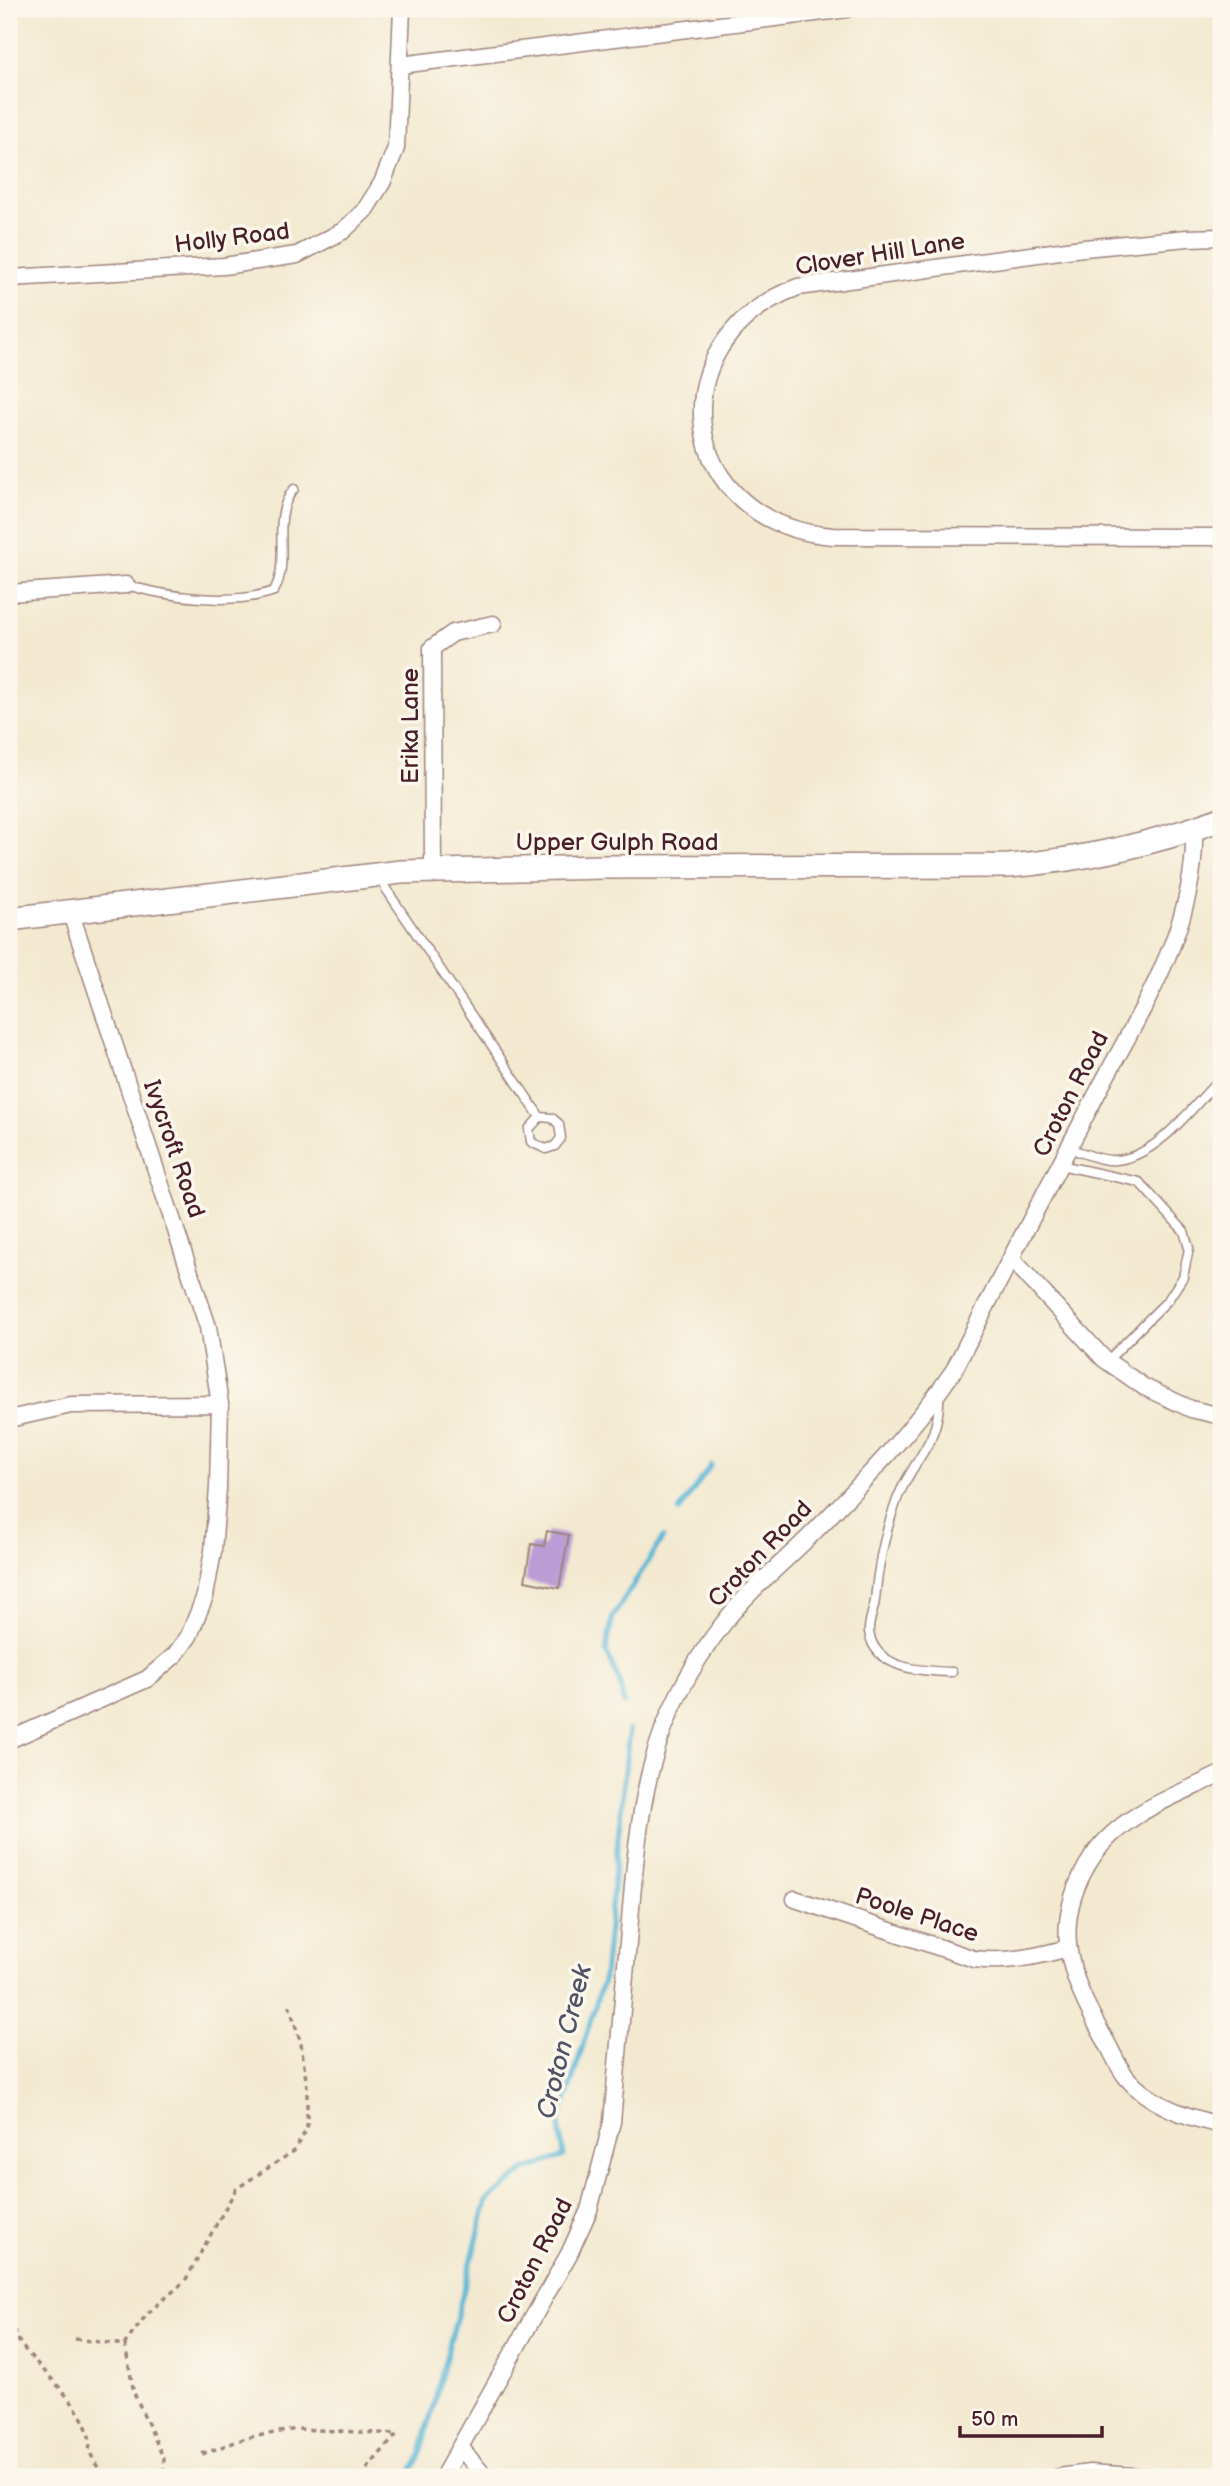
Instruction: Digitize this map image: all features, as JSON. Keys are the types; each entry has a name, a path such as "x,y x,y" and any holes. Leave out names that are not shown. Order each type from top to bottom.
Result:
{"street":[{"name":"Holly Road","path":"9,278 224,266 297,255 343,231 365,210 382,183 396,148 402,9"},
{"path":"400,65 734,17 847,9"},
{"name":"Clover Hill Lane","path":"1221,237 1074,249 798,287 756,307 726,337 712,363 701,405 710,456 732,492 763,517 794,530 833,536 1221,537"},
{"path":"9,593 126,585"},
{"name":"Erika Lane","path":"433,871 432,648 453,633 493,624"},
{"name":"Upper Gulph Road","path":"9,919 376,874 433,871 1008,866 1065,862 1123,851 1221,819"},
{"name":"Croton Road","path":"443,2477 569,2255 589,2210 604,2163 612,2122 639,1817 657,1745 677,1695 723,1623 760,1580 815,1532 929,1407 954,1370 1161,970 1189,894 1195,853 1194,830"},
{"name":"Ivycroft Road","path":"9,1740 147,1679 175,1655 190,1636 205,1596 213,1551 218,1488 220,1404 208,1327 70,911"},
{"path":"1011,1258 1107,1362 1144,1387 1192,1409 1221,1416"},
{"path":"9,1419 71,1405 220,1404"},
{"path":"1221,1774 1130,1819 1109,1836 1081,1877 1068,1923 1068,1948 1078,1993 1127,2078 1171,2109 1221,2124"},
{"name":"Poole Place","path":"794,1899 974,1959 1024,1960 1068,1948"},
{"path":"460,2447 485,2477"},
{"path":"1059,2477 1090,2473 1146,2477"}],"lane":[{"path":"126,585 177,598 250,596 274,591 281,561 284,501 293,489"},
{"path":"376,874 540,1117"},
{"path":"1068,1148 1116,1160 1143,1150 1172,1133 1215,1084 1221,1083"},
{"path":"540,1117 552,1118 559,1124 561,1138 555,1146 546,1149 531,1142 529,1129 540,1117"},
{"path":"1059,1165 1139,1182 1184,1231 1189,1248 1183,1277 1168,1300 1107,1362"},
{"path":"939,1392 940,1418 899,1495 888,1528 878,1567 869,1630 876,1649 894,1663 911,1670 952,1672"}],"path":[{"path":"163,2477 164,2459 134,2393 124,2345 147,2314 185,2281 236,2189 294,2151 307,2129 307,2087 301,2044 289,2004"},
{"path":"9,2322 20,2344 73,2403 91,2442 89,2451 103,2477"},
{"path":"75,2339 124,2345"},
{"path":"202,2455 246,2438 298,2429 397,2434 360,2477"}],"building":[{"path":"547,1531 569,1535 559,1588 525,1581 531,1544 544,1546"}],"waterway":[{"name":"Croton Creek","path":"679,1511 711,1465"},
{"name":"Croton Creek","path":"624,1704 619,1680 606,1651 613,1616 663,1538"},
{"name":"Croton Creek","path":"409,2477 421,2453 487,2201 524,2171 564,2156 559,2123 604,1977 629,1730"}]}
